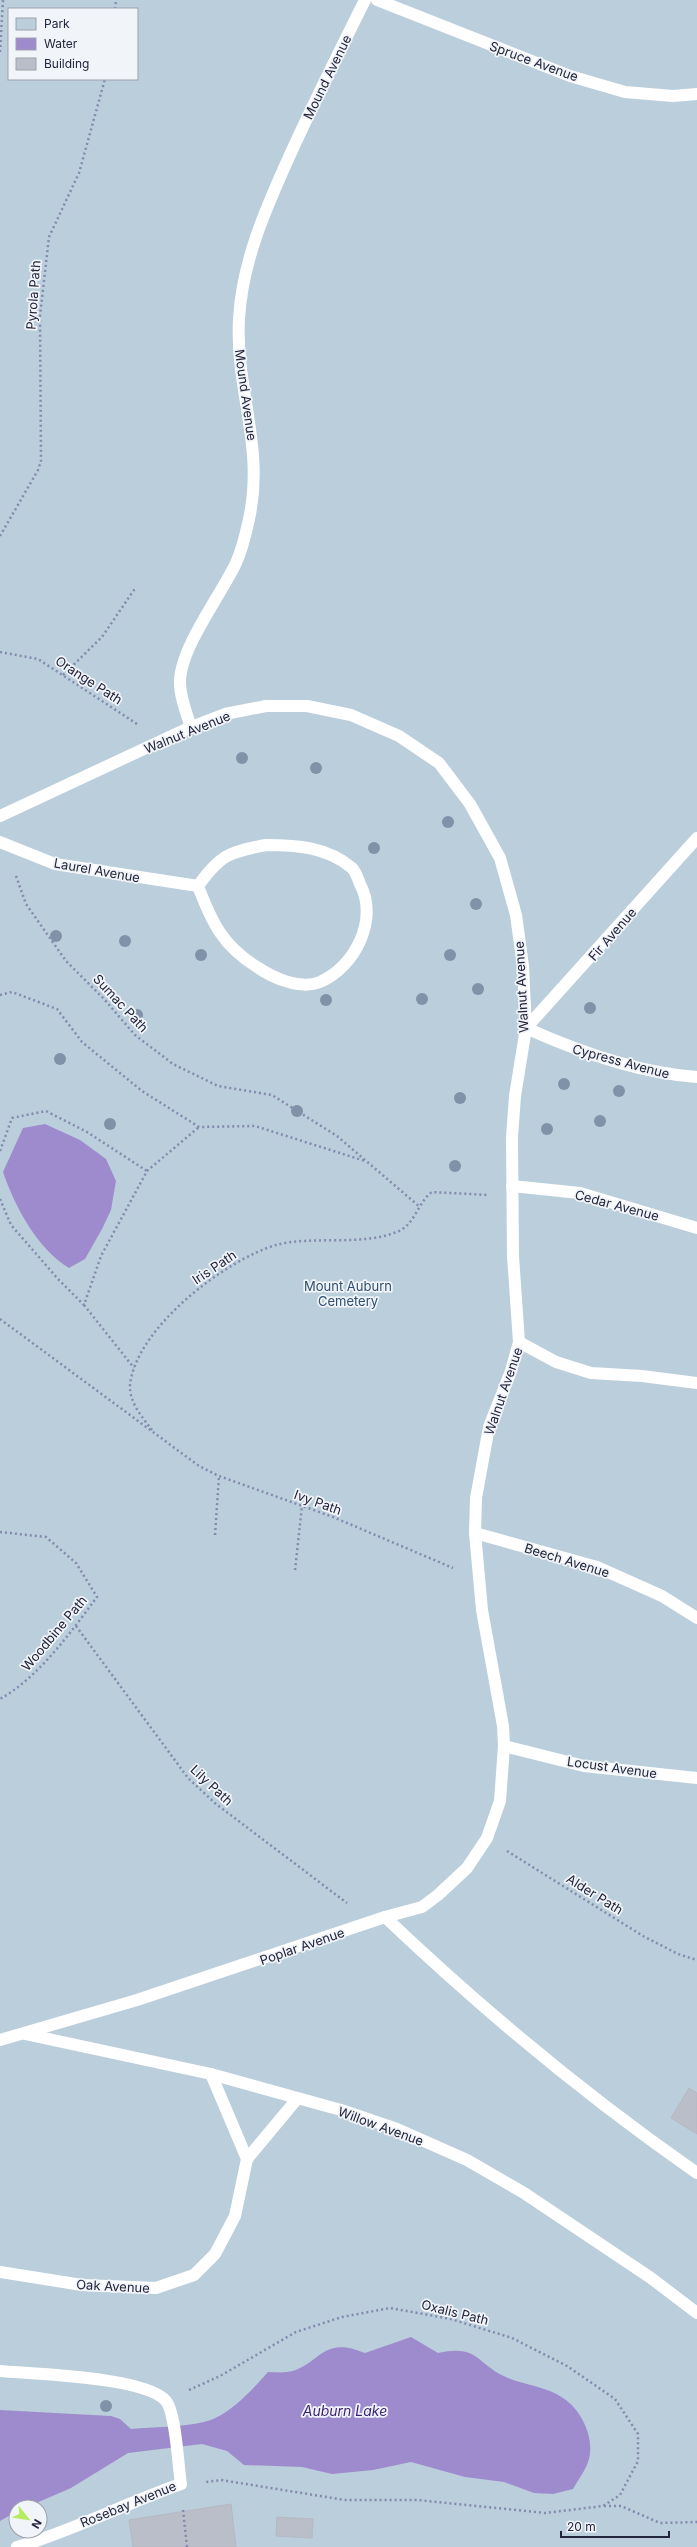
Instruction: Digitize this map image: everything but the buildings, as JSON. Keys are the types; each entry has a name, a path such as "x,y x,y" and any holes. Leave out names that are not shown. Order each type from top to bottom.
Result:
{"lane":[{"name":"Mound Avenue","path":"191,727 183,703 180,681 184,661 237,561 249,518 254,481 253,442 238,361 239,317 245,276 257,232 270,199 328,72 365,0"},
{"name":"Spruce Avenue","path":"377,0 570,76 625,92 673,96 697,94"},
{"name":"Walnut Avenue","path":"0,816 161,740 225,714 266,706 307,706 351,715 399,736 439,763 470,804 500,858 516,915 523,966 526,1028 515,1096 512,1192 513,1256 519,1342 511,1371 489,1427 476,1498 475,1533 479,1579 503,1726 504,1746"},
{"name":"Fir Avenue","path":"526,1028 697,838"},
{"name":"Laurel Avenue","path":"2,843 56,864 198,886"},
{"path":"266,845 301,845 330,855 353,868 365,893 367,917 360,942 343,967 319,982 297,984 270,976 237,954 210,918 198,886 213,864 235,850 266,845"},
{"name":"Cypress Avenue","path":"526,1028 579,1052 676,1075 697,1077"},
{"name":"Cedar Avenue","path":"512,1192 580,1193 697,1228"},
{"path":"519,1342 556,1362 591,1373 642,1376 697,1383"},
{"name":"Beech Avenue","path":"475,1533 597,1567 662,1596 697,1618"},
{"name":"Locust Avenue","path":"504,1746 584,1766 697,1778"},
{"name":"Poplar Avenue","path":"0,2040 24,2034 255,1962 385,1917 422,1908 438,1896 467,1868 487,1838 500,1801 504,1746"},
{"path":"385,1917 463,1990 548,2062 651,2141 697,2172"},
{"name":"Willow Avenue","path":"24,2034 211,2074 341,2110 397,2129 467,2160 524,2193 651,2278 697,2313"},
{"path":"211,2074 247,2159 297,2099"},
{"name":"Oak Avenue","path":"0,2272 82,2285 156,2288 194,2275 215,2254 235,2216 247,2159"},
{"path":"0,2371 116,2382 153,2391 166,2400"},
{"name":"Rosebay Avenue","path":"17,2547 38,2541 133,2500 181,2484 176,2456 173,2414 166,2400"}],"path":[{"path":"0,52 3,0"},
{"name":"Pyrola Path","path":"0,536 38,470 41,461 40,316 49,237 79,173 105,80"},
{"path":"64,675 102,638 136,587"},
{"name":"Orange Path","path":"0,652 38,659 161,740"},
{"name":"Sumac Path","path":"2,843 26,904 66,961 104,999 135,1035 173,1064 218,1086 272,1095 337,1136 420,1207"},
{"path":"0,995 12,992 57,1009 82,1042 142,1091 199,1127 255,1126 367,1162"},
{"path":"0,1151 12,1118 46,1111 87,1132 147,1171"},
{"path":"84,1305 101,1256 147,1171 199,1127"},
{"path":"420,1207 427,1196 432,1192 512,1192"},
{"path":"0,1199 11,1225 58,1279 84,1305 134,1368"},
{"name":"Iris Path","path":"155,1433 141,1417 132,1398 130,1385 134,1368 154,1334 172,1311 216,1276 252,1254 277,1245 339,1242 391,1234 409,1224 420,1207"},
{"path":"0,1319 155,1433"},
{"name":"Ivy Path","path":"155,1433 199,1466 219,1476 302,1506 479,1579"},
{"path":"215,1535 219,1476"},
{"path":"295,1570 302,1506"},
{"name":"Woodbine Path","path":"0,1532 46,1536 76,1564 97,1597 76,1626 20,1688 0,1699"},
{"name":"Lily Path","path":"76,1626 188,1778 216,1804 372,1922"},
{"name":"Alder Path","path":"487,1838 642,1936 678,1954 697,1960"},
{"name":"Oxalis Path","path":"166,2400 220,2376 296,2332 342,2317 390,2308 451,2319 512,2338 567,2366 615,2399 638,2434 638,2461 620,2495 603,2506"},
{"name":"Oxalis Path","path":"181,2484 220,2480 345,2500 418,2500 545,2513 603,2506 621,2506 660,2523 697,2522"},
{"path":"181,2484 187,2547"}],"green space":[{"name":"Mount Auburn Cemetery","path":"0,0 697,0 697,2547 0,2547"}],"water":[{"path":"45,1124 80,1140 106,1159 116,1181 111,1210 102,1229 85,1259 69,1268 47,1250 28,1226 3,1172 23,1128"},
{"name":"Auburn Lake","path":"411,2337 438,2353 462,2351 470,2354 477,2357 489,2367 508,2378 557,2394 570,2403 576,2410 586,2426 589,2435 590,2453 588,2462 573,2489 553,2494 534,2493 504,2482 465,2477 411,2462 373,2470 332,2474 302,2467 244,2465 227,2451 202,2444 128,2453 71,2488 46,2499 8,2499 8,2516 0,2521 0,2410 111,2416 120,2419 131,2429 195,2424 213,2419 231,2408 239,2402 268,2372 285,2372 298,2369 329,2349 338,2347 350,2348 365,2353"}]}
